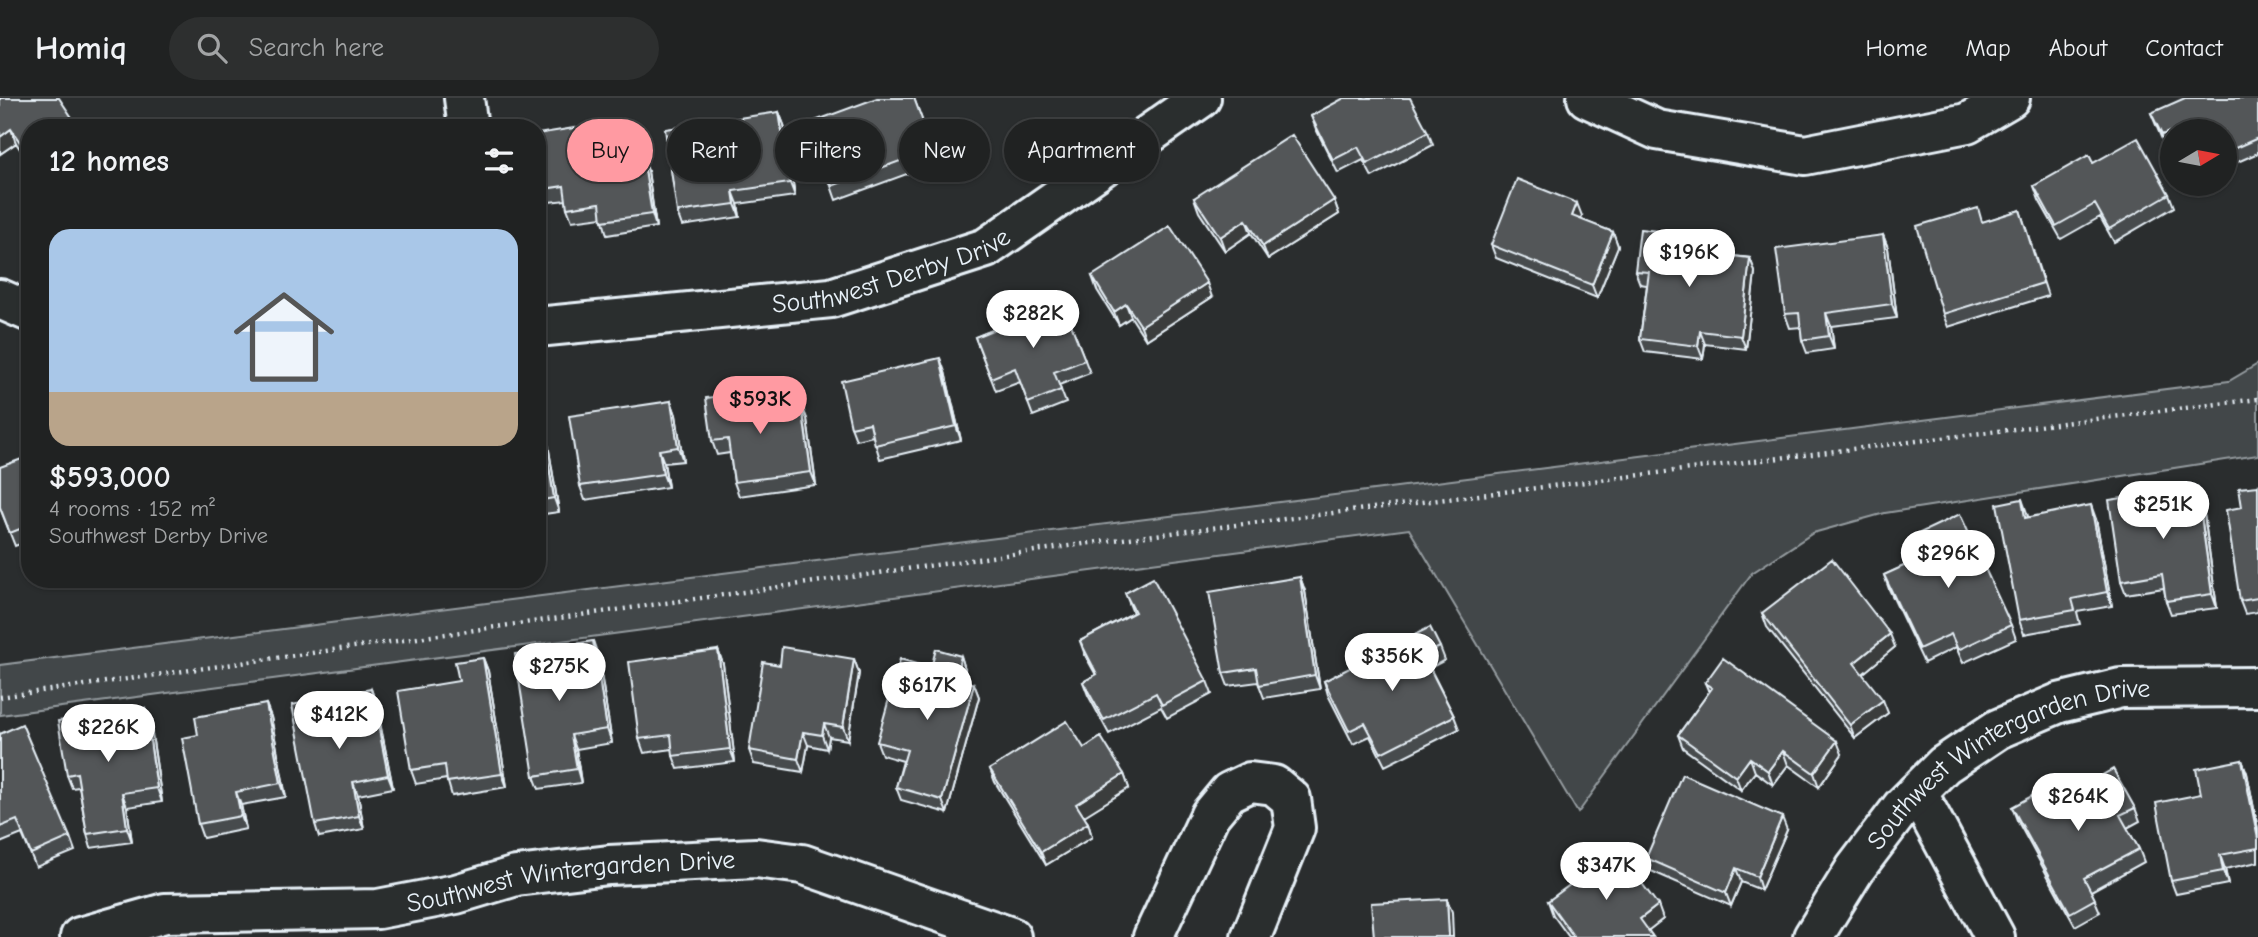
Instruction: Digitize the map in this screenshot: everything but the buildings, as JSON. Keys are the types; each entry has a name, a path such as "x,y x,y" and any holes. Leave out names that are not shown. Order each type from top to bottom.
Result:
{"street":[{"path":"464,98 466,119"},
{"name":"Southwest Derby Drive","path":"546,326 831,298 986,248 1201,98"},
{"path":"1587,98 1657,130 1805,155 1966,123 2010,98"},
{"path":"0,299 21,308"},
{"name":"Southwest Wintergarden Drive","path":"1813,937 1855,869 1902,807 1944,765 1998,729 2059,703 2121,688 2258,687"},
{"path":"1153,937 1210,816 1229,792 1250,782 1274,785 1291,799 1295,828 1251,937"},
{"path":"1917,792 1995,937"},
{"name":"Southwest Wintergarden Drive","path":"80,937 165,913 378,909 456,894 516,876 609,865 756,858 802,864 1011,937"}],"path":[{"path":"0,697 1098,542 2258,399"}],"shaded area":[{"path":"2258,364 2258,455 1885,513 1813,533 1752,573 1578,813 1409,529 0,715 0,665 2229,381"}]}
